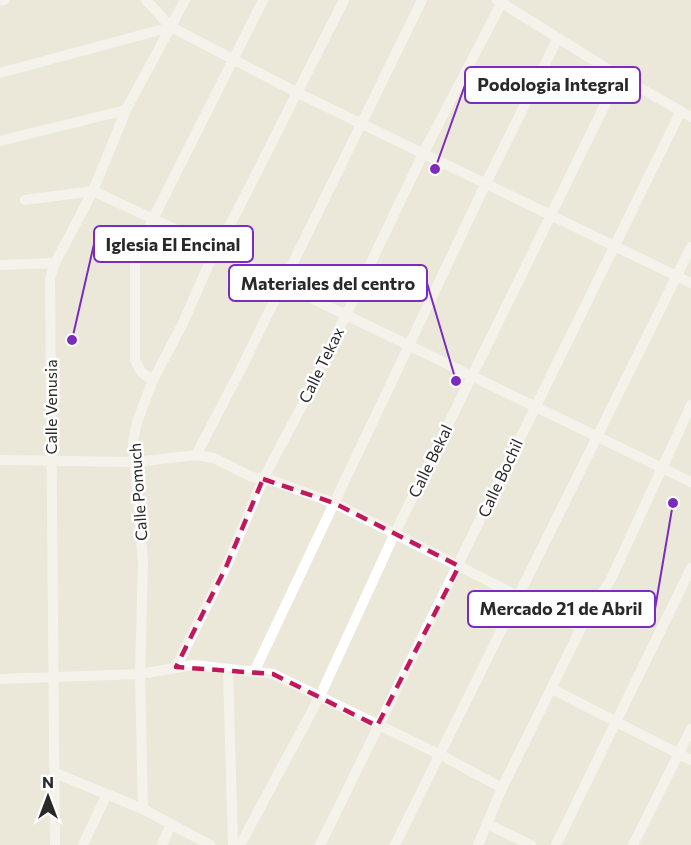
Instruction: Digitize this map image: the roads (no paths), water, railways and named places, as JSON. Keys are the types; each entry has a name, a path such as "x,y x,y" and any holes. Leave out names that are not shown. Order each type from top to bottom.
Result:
{"street":[{"path":"146,0 171,27 296,92 424,152 691,284"},
{"name":"Calle Venusia","path":"56,845 50,279 55,263 93,191 126,110 185,0"},
{"path":"153,380 141,372 135,360 133,278 135,261 153,219 263,0"},
{"path":"233,257 227,245 227,231 344,0"},
{"path":"196,455 422,0"},
{"path":"500,1 619,76 691,117"},
{"name":"Calle Tekax","path":"176,667 226,567 263,479 500,1"},
{"path":"0,73 171,27"},
{"path":"254,672 408,345 558,38"},
{"name":"Calle Bekal","path":"240,845 320,696 395,533 619,76"},
{"path":"0,141 126,110"},
{"name":"Calle Bochil","path":"320,845 681,111"},
{"path":"25,200 93,191 216,248 282,284 473,374 691,482"},
{"path":"395,845 599,437 691,247"},
{"name":"Calle Pomuch","path":"143,809 140,674 143,562 133,442 137,422 153,380 182,325 216,248"},
{"path":"0,265 55,263"},
{"path":"478,845 502,788 581,628 611,579 660,468 691,405"},
{"path":"0,460 135,462 196,455 214,458 252,477 334,503 581,628"},
{"path":"556,845 691,568"},
{"path":"0,679 140,674 194,665 273,675 320,696 377,726 441,754 502,788"},
{"path":"228,669 233,845"},
{"path":"552,689 691,760"},
{"path":"633,845 691,729"},
{"path":"55,773 143,809 210,845"},
{"path":"83,845 107,794"},
{"path":"162,845 171,824"},
{"path":"487,824 531,845"}],"place":[{"name":"Podologia Integral","path":"435,169"},
{"name":"Iglesia El Encinal","path":"72,340"},
{"name":"Materiales del centro","path":"456,381"},
{"name":"Mercado 21 de Abril","path":"673,503"}]}
